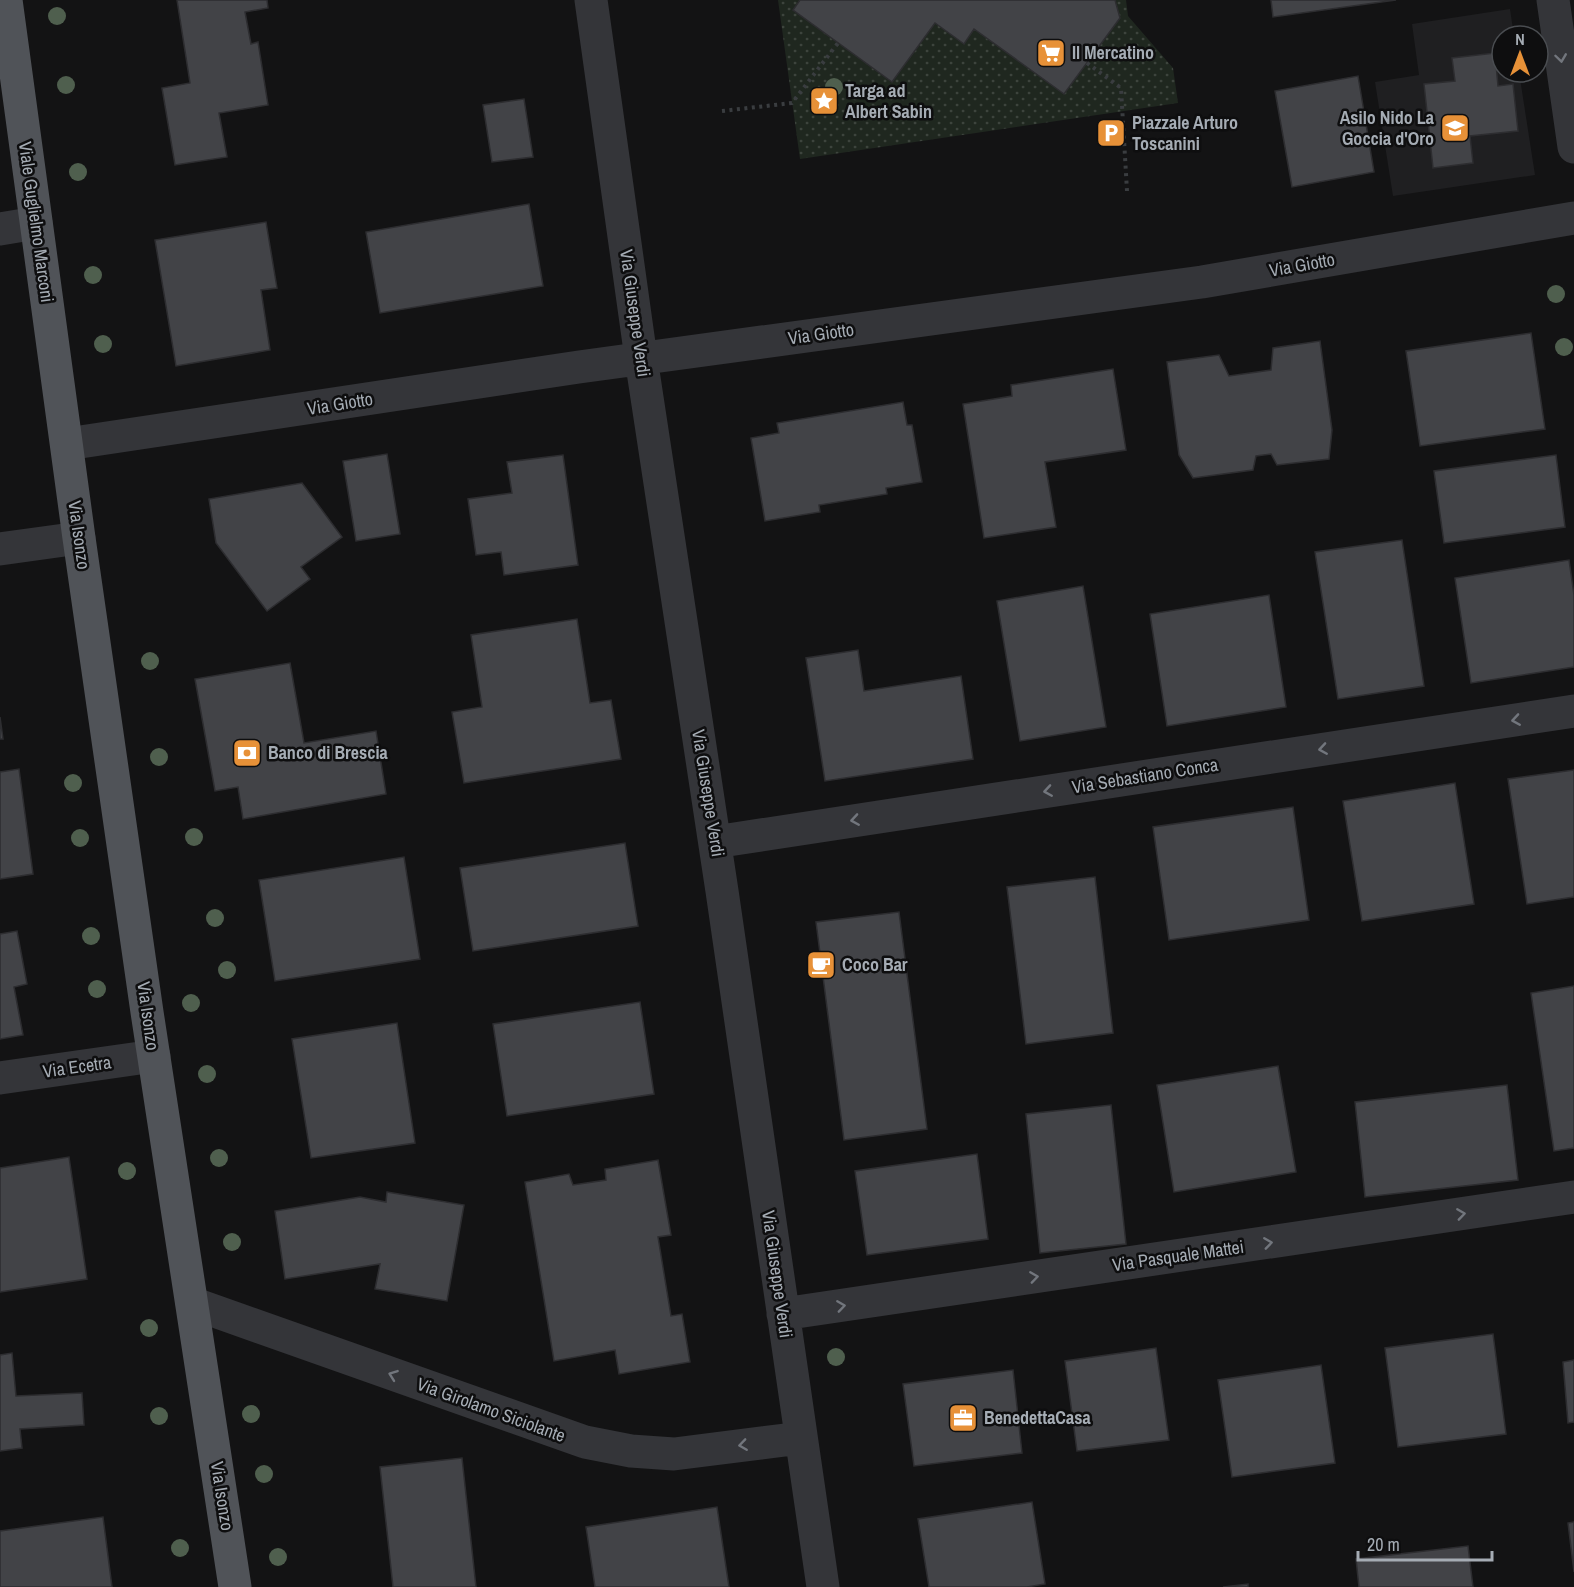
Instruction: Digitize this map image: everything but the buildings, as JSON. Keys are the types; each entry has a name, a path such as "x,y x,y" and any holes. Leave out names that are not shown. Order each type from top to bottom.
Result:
{"main road":[{"name":"Viale Guglielmo Marconi","path":"6,0 67,444"},
{"name":"Via Isonzo","path":"67,444 154,1056 235,1587"}],"street":[{"name":"Via Giuseppe Verdi","path":"591,0 823,1587"},
{"path":"1553,0 1574,147"},
{"name":"Via Giotto","path":"67,444 642,358 1202,282 1574,218"},
{"path":"0,229 36,223"},
{"path":"0,549 79,538"},
{"name":"Via Sebastiano Conca","path":"715,842 1574,711"},
{"name":"Via Ecetra","path":"0,1078 154,1056"},
{"name":"Via Pasquale Mattei","path":"783,1314 1574,1197"},
{"name":"Via Girolamo Siciolante","path":"192,1303 585,1443 631,1451 674,1454 801,1438"}],"path":[{"path":"722,111 792,103 838,43"},
{"path":"1087,63 1121,88 1127,191"}],"shaded area":[{"path":"778,0 1126,0 1128,16 1173,68 1178,103 800,159"},
{"name":"Asilo Nido La Goccia d'Oro","path":"1510,9 1512,24 1490,24 1490,84 1521,84 1535,175 1393,196 1375,82 1419,75 1412,24"}],"place":[{"name":"Il Mercatino","path":"1051,53"},
{"name":"Targa ad Albert Sabin","path":"824,101"},
{"name":"Asilo Nido La Goccia d'Oro","path":"1455,128"},
{"name":"Piazzale Arturo Toscanini","path":"1111,133"},
{"name":"Banco di Brescia","path":"247,753"},
{"name":"Coco Bar","path":"821,965"},
{"name":"BenedettaCasa","path":"963,1418"}]}
